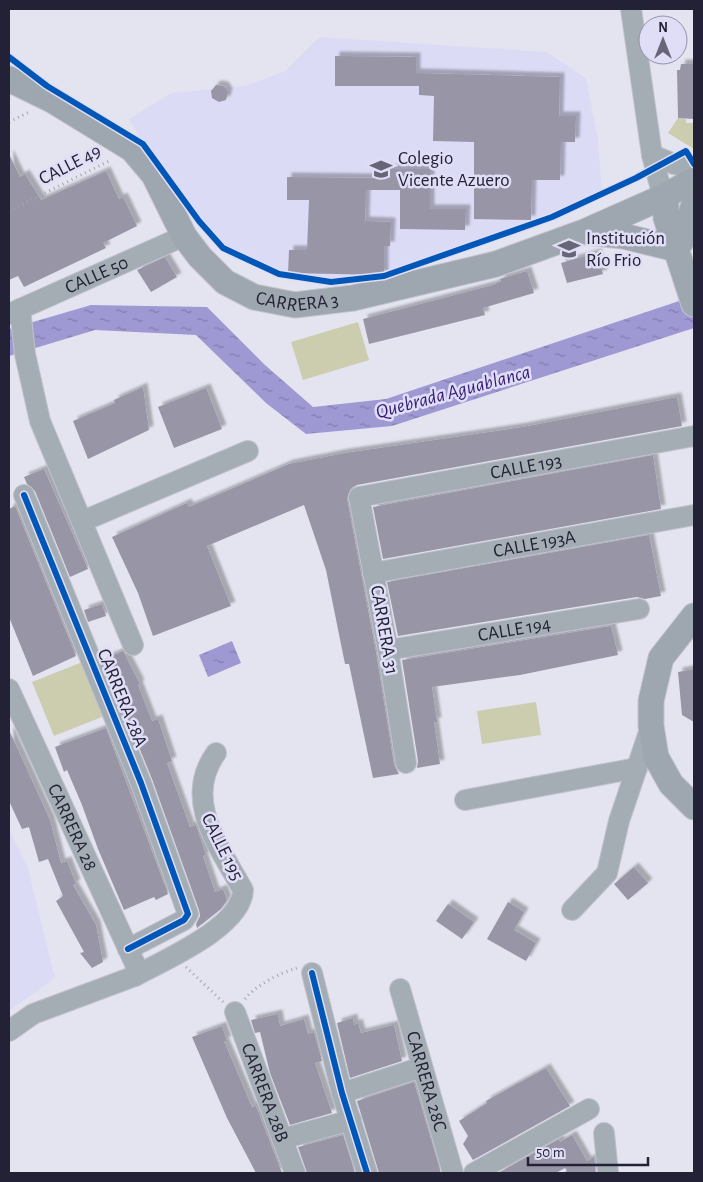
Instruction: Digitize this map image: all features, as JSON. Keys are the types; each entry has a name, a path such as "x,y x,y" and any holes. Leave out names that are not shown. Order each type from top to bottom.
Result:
{"main road":[{"name":"CARRERA 3","path":"9,79 52,100 132,149 154,175 184,236 200,257 225,282 254,297 295,305 353,298 496,264 664,202 694,180"},
{"path":"664,202 672,214 679,246 693,284"},
{"path":"679,246 694,204"},
{"path":"584,232 623,236 679,246"},
{"path":"694,616 661,658 651,701 651,726 656,757 671,784 694,807"}],"street":[{"path":"631,9 652,155 664,202"},
{"path":"652,155 674,164 694,167"},
{"name":"CALLE 50","path":"17,315 184,236"},
{"path":"17,315 40,421 133,645"},
{"name":"CALLE 193","path":"359,497 694,436"},
{"path":"83,521 248,451"},
{"name":"CARRERA 28A","path":"24,495 141,783 188,914"},
{"name":"CARRERA 31","path":"359,497 388,650 406,762"},
{"name":"CALLE 193A","path":"373,573 694,515"},
{"name":"CALLE 194","path":"388,650 639,610"},
{"name":"CARRERA 28","path":"9,689 133,964"},
{"path":"572,910 607,873 619,821 651,726"},
{"name":"CALLE 195","path":"133,964 172,956 195,943 235,912 242,898 243,890 205,818 202,804 204,784 210,761 216,753"},
{"path":"465,800 637,768"},
{"name":"CALLE 195","path":"9,1031 33,1014 133,964 184,920 188,914"},
{"path":"312,973 342,1093 367,1173"},
{"name":"CARRERA 28C","path":"400,989 453,1173"},
{"name":"CARRERA 28B","path":"235,1012 295,1173"},
{"path":"342,1093 422,1067"},
{"path":"474,1173 589,1109"},
{"path":"282,1139 351,1120"},
{"path":"604,1133 608,1173"}],"path":[{"path":"172,956 235,1012 250,993 285,971 304,966 312,973"}],"shaded area":[{"name":"Colegio Vicente Azuero","path":"319,37 547,52 586,78 598,139 602,194 552,217 384,276 331,282 279,274 223,248 199,221 143,144 129,119 171,93 245,86 285,71"},
{"path":"9,829 28,868 55,978 9,1011"}],"green space":[{"path":"678,118 686,119 686,123 694,123 694,149 668,133"},
{"path":"358,322 369,360 303,380 291,342"},
{"path":"85,661 107,715 54,736 32,682"},
{"path":"536,702 541,735 482,744 477,711"}],"water":[{"name":"Quebrada Aguablanca","path":"694,296 694,328 392,426 306,434 266,403 196,335 95,330 9,356 9,329 91,305 207,307 265,365 313,407 386,399"},
{"path":"232,641 241,663 208,677 199,655"}],"building":[{"path":"335,56 416,57 416,73 560,77 559,116 576,116 575,142 561,142 560,180 532,180 531,220 474,219 474,142 433,141 434,96 419,95 419,86 335,86"},
{"path":"694,64 694,119 678,118 677,70 680,70 681,65"},
{"path":"216,85 224,86 228,92 226,100 219,102 212,98 211,91"},
{"path":"9,154 20,177 25,174 41,200 106,171 119,199 123,197 137,226 103,243 106,248 24,287 18,276 9,280"},
{"path":"378,169 430,169 430,209 466,209 465,230 400,229 400,190 366,190 365,221 391,222 390,246 384,246 384,275 288,273 289,250 307,250 309,200 287,200 287,177 378,178"},
{"path":"597,253 603,274 567,283 561,263"},
{"path":"165,257 177,277 151,292 137,270"},
{"path":"527,271 534,293 483,308 485,315 369,344 363,319 493,285 501,281 500,279"},
{"path":"143,387 149,430 88,459 73,421 115,403 114,400"},
{"path":"206,388 222,429 174,448 158,407"},
{"path":"677,397 682,426 357,485 351,488 347,499 376,652 394,765 399,774 373,778 349,664 345,664 326,570 304,505 207,546 231,606 153,636 138,593 112,537 187,503 189,507 289,464 345,453 523,427"},
{"path":"653,455 661,509 383,559 373,507"},
{"path":"44,469 88,569 70,577 35,491 27,484 24,477"},
{"path":"15,506 76,656 33,676 9,617 9,509"},
{"path":"649,535 661,596 645,599 637,597 398,636 387,582"},
{"path":"102,604 106,616 88,622 84,610"},
{"path":"611,626 618,655 520,675 432,687 437,722 434,722 440,764 417,768 418,761 402,660"},
{"path":"123,651 140,684 138,685 152,721 158,719 172,761 167,763 190,827 196,825 206,855 203,856 215,892 223,889 227,900 221,909 197,928 196,924 200,916 199,910 152,779 119,698 123,697 104,659"},
{"path":"694,669 694,722 682,715 678,672"},
{"path":"106,728 168,894 156,900 154,897 124,910 82,805 67,770 64,772 55,747"},
{"path":"9,730 50,820 61,863 67,861 76,884 73,885 96,925 103,962 92,968 80,953 84,952 56,901 63,896 48,859 39,862 29,827 22,829 9,801"},
{"path":"634,867 648,883 628,900 614,884"},
{"path":"508,902 524,912 514,930 536,943 526,961 487,939"},
{"path":"448,904 474,922 462,939 436,921"},
{"path":"278,1014 280,1026 304,1019 308,1034 314,1032 322,1061 315,1063 332,1113 290,1125 270,1073 260,1032 255,1033 251,1020"},
{"path":"353,1018 354,1025 358,1023 361,1033 394,1025 402,1061 350,1078 337,1023"},
{"path":"222,1026 227,1041 224,1041 252,1107 256,1106 282,1173 256,1173 227,1118 192,1037"},
{"path":"546,1068 570,1106 473,1160 463,1144 468,1136 459,1121 487,1103 486,1101"},
{"path":"414,1082 441,1173 379,1173 357,1101"},
{"path":"343,1135 355,1173 307,1173 298,1147"},
{"path":"572,1135 587,1161 594,1157 596,1173 562,1173 567,1171 565,1168 556,1173 498,1173 559,1139 560,1142"}],"cycle path":[{"path":"9,57 47,86 143,144 199,221 223,248 279,274 331,282 384,276 552,217 636,178 686,151 694,164"},
{"path":"24,495 141,783 188,914 184,920 128,949"},
{"path":"312,973 342,1093 367,1173"}],"place":[{"name":"Colegio Vicente Azuero","path":"381,169"},
{"name":"Institución Río Frio","path":"569,249"}]}
